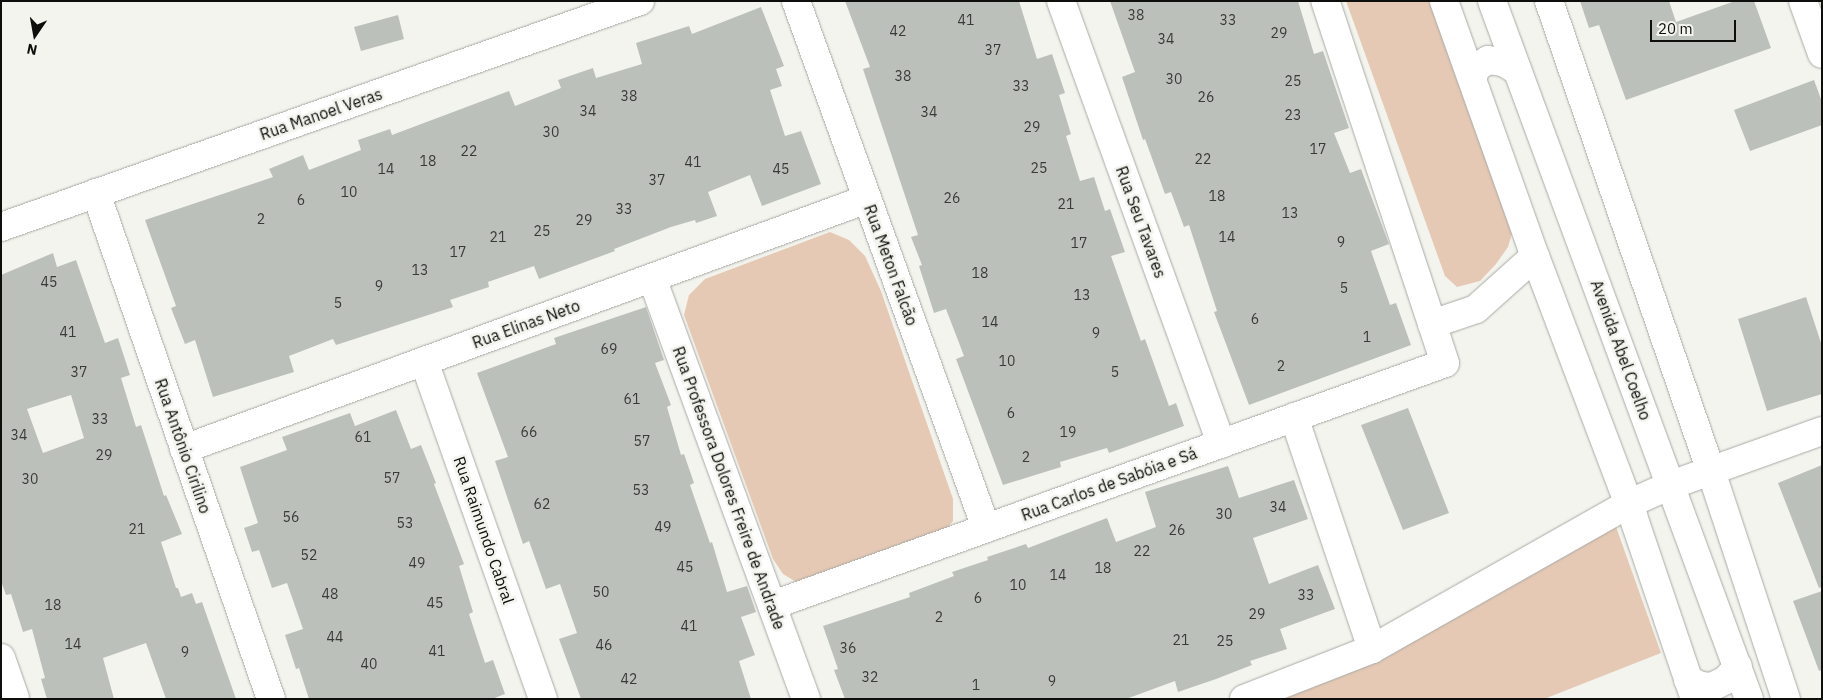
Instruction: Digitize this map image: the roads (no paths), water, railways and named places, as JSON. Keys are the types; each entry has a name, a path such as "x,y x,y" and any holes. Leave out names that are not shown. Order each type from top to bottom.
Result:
{"street":[{"name":"Rua Manoel Veras","path":"1,227 640,1"},
{"name":"Rua Meton Falcão","path":"796,1 986,528"},
{"name":"Rua Seu Tavares","path":"1061,1 1221,444"},
{"path":"1325,1 1432,324 1476,309 1534,256"},
{"path":"1444,1 1534,256 1628,504 1692,690 1701,686 1712,687 1726,680 1738,666"},
{"name":"Avenida Abel Coelho","path":"1492,1 1749,699"},
{"path":"1549,1 1711,471 1786,699"},
{"path":"1803,1 1822,54"},
{"path":"1458,40 1472,46 1486,45 1492,41 1502,28"},
{"path":"1472,78 1477,67 1488,60 1503,62 1518,71"},
{"name":"Rua Antônio Cirilino","path":"96,193 271,699"},
{"name":"Rua Elinas Neto","path":"184,449 868,199"},
{"name":"Rua Professora Dolores Freire de Andrade","path":"652,278 806,699"},
{"name":"Rua Carlos de Sabóia e Sá","path":"773,605 1445,363 1432,324"},
{"name":"Rua Raimundo Cabral","path":"424,361 543,699"},
{"path":"1294,417 1372,649"},
{"path":"1244,699 1372,649 1628,504 1671,485 1822,431"},
{"path":"1,658 15,698"}]}
